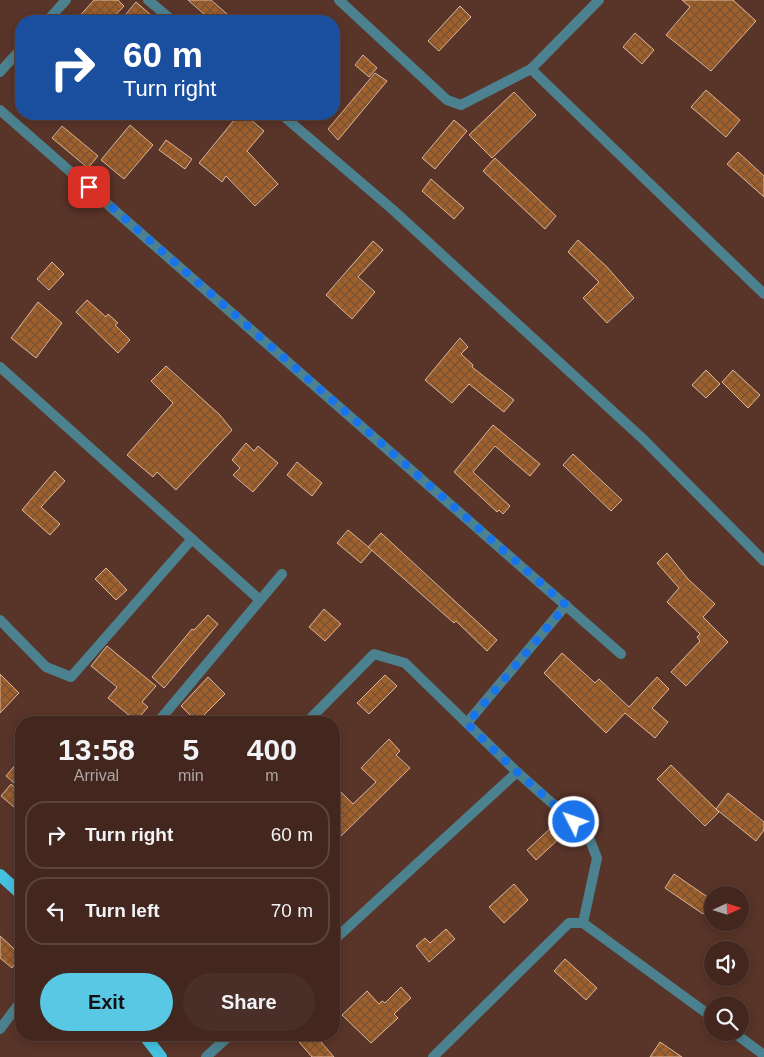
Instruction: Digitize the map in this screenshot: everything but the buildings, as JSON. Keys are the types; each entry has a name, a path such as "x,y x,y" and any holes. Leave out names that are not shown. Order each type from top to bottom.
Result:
{"main road":[{"path":"0,875 15,887"},
{"path":"149,1041 161,1057"}],"street":[{"path":"52,15 66,0"},
{"path":"148,0 166,15"},
{"path":"340,0 447,100 461,105 531,69 599,0"},
{"path":"0,72 15,56"},
{"path":"531,69 764,294"},
{"path":"0,110 621,654"},
{"path":"288,120 392,209 643,439 764,561"},
{"path":"0,367 260,600"},
{"path":"0,620 46,667 70,678 192,539"},
{"path":"163,716 282,574"},
{"path":"467,724 566,605"},
{"path":"313,716 374,654 405,664 517,772 588,835 597,858 583,923"},
{"path":"340,934 517,772"},
{"path":"432,1057 568,923 583,923 704,1011"},
{"path":"0,1029 15,1009"},
{"path":"206,1057 223,1041"},
{"path":"746,1041 764,1055"}],"route":[{"path":"89,187 566,605 467,724 517,772 574,822"}]}
